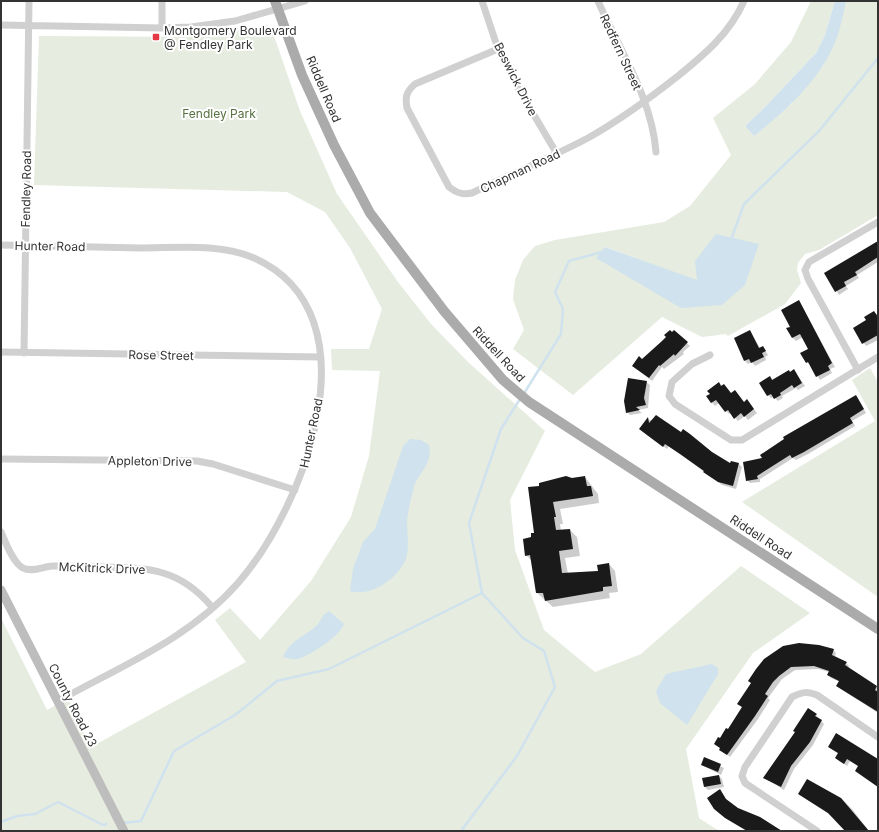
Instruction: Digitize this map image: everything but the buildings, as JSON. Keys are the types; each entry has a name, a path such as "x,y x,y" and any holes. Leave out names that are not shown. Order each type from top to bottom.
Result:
{"main road":[{"name":"Riddell Road","path":"277,5 306,82 334,145 370,213 444,311 503,380 529,402 878,629"},
{"name":"County Road 23","path":"1,590 124,831"}],"street":[{"name":"Fendley Road","path":"24,353 29,1"},
{"path":"162,1 162,28"},
{"path":"1,25 162,28 235,22 277,5 305,1"},
{"name":"Beswick Drive","path":"482,1 498,49 518,88 557,154"},
{"name":"Redfern Street","path":"598,1 645,102 655,131 656,152"},
{"name":"Chapman Road","path":"498,49 415,84 408,90 405,98 407,108 449,187 463,195 472,193 557,154 589,137 645,102 712,48 728,30 744,1"},
{"path":"858,370 808,279 805,270 809,262 878,222"},
{"name":"Hunter Road","path":"1,245 216,249 240,253 252,257 282,275 299,294 316,326 320,357 319,391 315,422 308,456 295,490 264,549 238,583 177,636 146,655 58,701"},
{"name":"Rose Street","path":"1,352 320,357"},
{"path":"710,355 692,364 672,382 670,396 674,404 731,440 737,441 742,440 878,357"},
{"name":"Appleton Drive","path":"1,459 196,461 213,464 295,490"},
{"name":"McKitrick Drive","path":"1,532 17,563 22,568 29,570 50,566 73,566 151,569 180,580 190,586 212,607"},
{"path":"817,831 745,783 742,776 745,768 792,697 801,693 808,692 817,695 878,737"}],"green space":[{"path":"811,1 835,1 825,35 816,53 745,126 754,136 791,104 823,66 846,2 842,1 878,1 878,215 819,250 805,254 798,263 797,270 801,283 785,304 728,336 726,334 702,337 662,317 573,395 513,349 524,330 513,299 515,280 523,260 535,246 555,240 664,222 690,206 731,155 713,118 755,84 791,42","holes":["606,247 697,281 597,258"]},
{"name":"Fendley Park","path":"266,25 273,33 300,111 337,194 398,282 431,324 468,362 545,431 510,500 515,550 544,630 595,672 641,654 741,566 810,613 753,653 686,749 699,818 719,831 1,831 1,618 47,710 68,698 91,747 246,662 215,620 230,608 260,640 311,581 351,517 369,456 380,371 332,370 331,349 369,349 382,309 350,248 325,212 287,192 34,185 39,36 208,37"},
{"path":"870,368 878,382 878,597 742,502 875,421 852,380"}],"water":[{"path":"835,1 846,2 841,25 833,47 826,60 809,85 799,96 754,136 745,126 816,53 825,35"},
{"path":"716,234 759,244 745,285 722,305 681,308 596,258 605,247 697,280 695,261"},
{"path":"410,439 421,440 429,445 430,452 427,463 414,487 408,513 408,551 404,563 393,577 385,584 367,591 350,591 353,569 363,542 375,529 403,446"},
{"path":"329,611 344,624 337,634 304,657 291,659 283,657 293,643 317,625"},
{"path":"712,664 718,668 718,674 687,725 660,703 656,691 666,674"}],"waterway":[{"path":"732,237 744,204 819,131 878,58"},
{"path":"523,395 561,334 563,309 555,292 569,261 602,252"},
{"path":"461,831 517,756 555,687 544,651 523,638 482,593 469,523 501,429 520,399"},
{"path":"122,823 141,821 174,751 235,715 277,681 329,669 482,593"},
{"path":"1,822 17,816 35,814 58,802 103,825 106,824"}],"place":[{"name":"Montgomery Boulevard @ Fendley Park","path":"156,37"}]}
